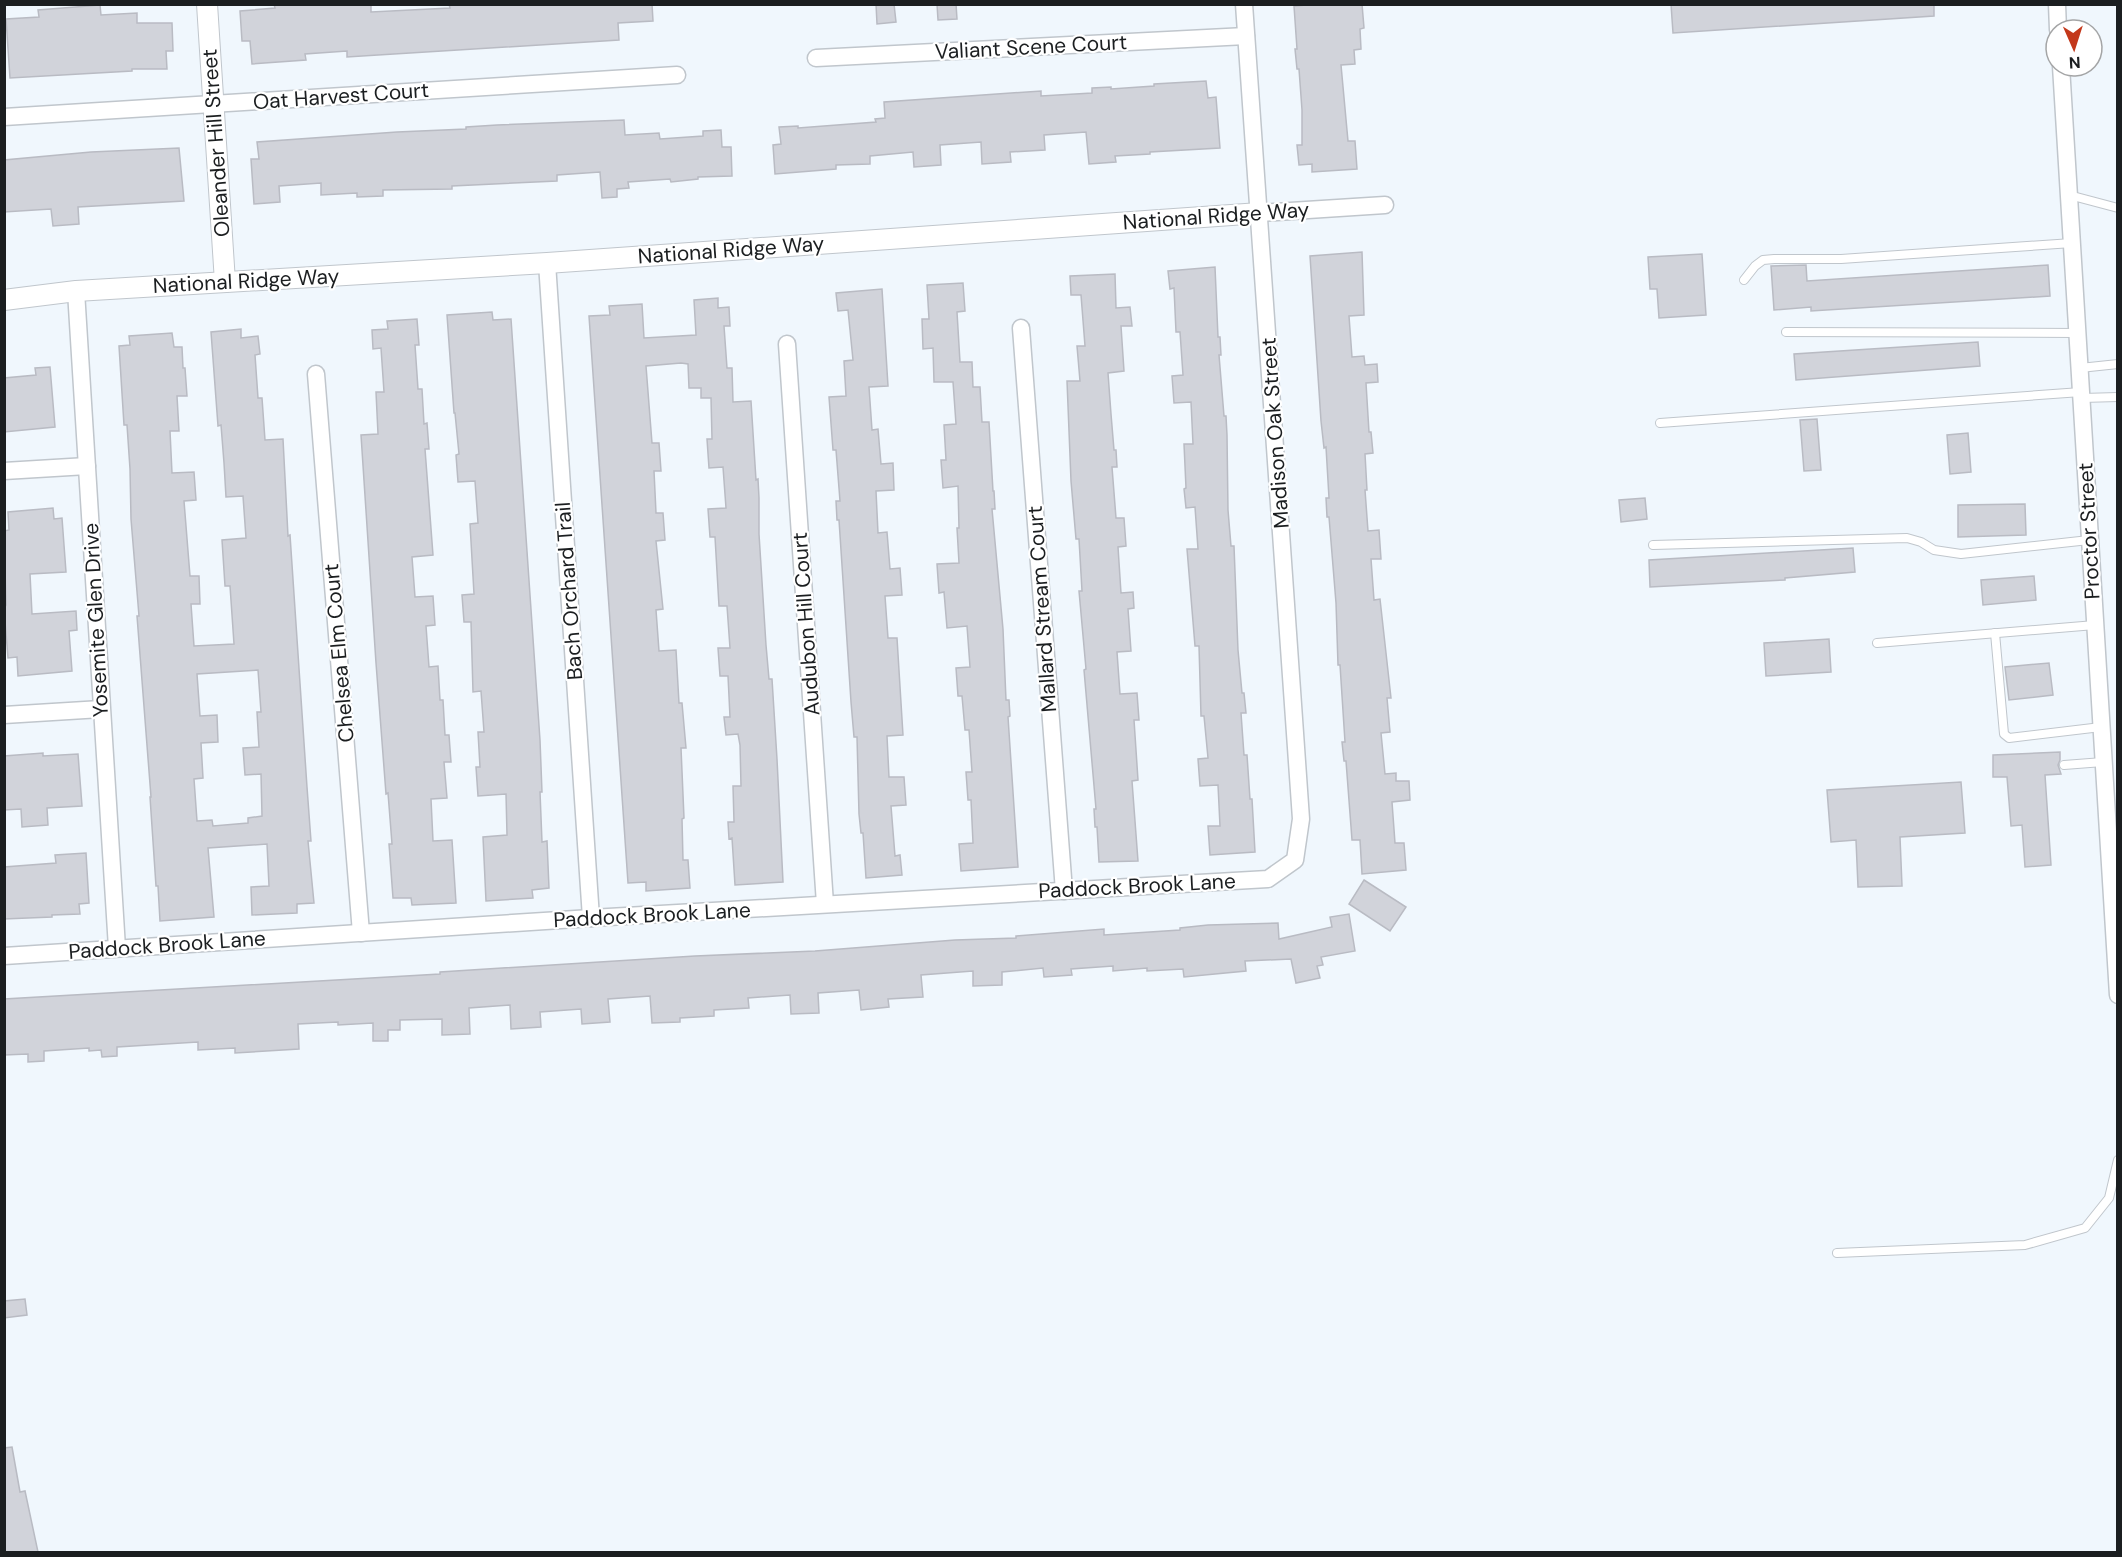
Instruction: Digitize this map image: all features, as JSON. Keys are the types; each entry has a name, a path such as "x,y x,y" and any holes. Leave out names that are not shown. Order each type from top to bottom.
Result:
{"street":[{"name":"Oleander Hill Street","path":"207,4 225,282"},
{"name":"Madison Oak Street","path":"1244,4 1301,819 1295,860"},
{"name":"Valiant Scene Court","path":"816,58 1246,36"},
{"name":"Oat Harvest Court","path":"4,117 677,75"},
{"name":"Proctor Street","path":"2062,78 2118,995"},
{"name":"National Ridge Way","path":"4,291 76,291 547,263 1385,205"},
{"name":"Bach Orchard Trail","path":"547,263 591,918"},
{"name":"National Ridge Way","path":"4,300 76,291"},
{"name":"Yosemite Glen Drive","path":"76,291 117,948"},
{"name":"Mallard Stream Court","path":"1021,328 1064,891"},
{"name":"Audubon Hill Court","path":"787,344 825,904"},
{"name":"Chelsea Elm Court","path":"316,374 361,933"},
{"path":"4,471 87,466"},
{"path":"4,715 101,709"},
{"name":"Paddock Brook Lane","path":"4,956 591,918 1268,879 1295,860"}],"lane":[{"path":"2069,195 2118,208"},
{"path":"1744,279 1763,260 1841,259 2072,243"},
{"path":"1786,332 2078,333"},
{"path":"2079,368 2118,364"},
{"path":"1660,423 2082,395 2118,396"},
{"path":"1653,545 1907,538 1934,550 1961,554 2089,540"},
{"path":"1877,643 2095,625"},
{"path":"1995,633 2004,734 2009,738 2101,727"},
{"path":"2064,765 2103,762"},
{"path":"1837,1253 2025,1245 2085,1227 2109,1198 2118,1160"}],"building":[{"path":"274,4 371,4 371,12 450,8 449,4 652,4 653,21 618,23 619,40 347,57 347,51 305,54 306,60 252,64 250,41 242,41 240,11 275,8"},
{"path":"876,4 894,4 896,22 877,24"},
{"path":"937,4 956,4 957,19 938,20"},
{"path":"1362,4 1364,28 1360,29 1361,49 1354,50 1355,64 1341,65 1348,141 1355,141 1357,169 1312,172 1312,164 1299,165 1297,145 1302,145 1302,110 1295,49 1297,49 1294,6"},
{"path":"1671,4 1934,4 1934,16 1673,33"},
{"path":"100,5 101,15 137,13 137,23 172,23 173,51 166,51 167,69 132,69 132,71 10,78 6,19 39,17 38,10"},
{"path":"1206,81 1208,98 1216,97 1220,148 1115,156 1116,162 1089,164 1086,132 1044,135 1045,150 1010,152 1011,162 982,164 981,142 940,145 941,165 914,167 913,152 870,156 870,164 836,165 836,169 775,174 773,145 781,144 779,127 798,126 798,128 876,122 875,119 885,118 884,102 1041,91 1041,96 1092,93 1092,88 1111,87 1111,89"},
{"path":"624,120 625,135 659,133 660,139 703,136 703,131 721,130 722,147 731,147 732,176 698,177 698,179 671,182 670,179 628,182 629,188 617,189 617,197 602,198 600,172 557,175 557,181 452,186 452,189 383,190 383,196 357,197 357,193 321,195 321,183 279,186 280,202 254,204 251,159 259,159 257,142 497,125"},
{"path":"179,148 184,201 78,207 79,224 53,226 51,209 4,212 4,160 91,152"},
{"path":"1362,252 1364,315 1349,316 1352,357 1364,356 1365,365 1377,364 1378,382 1366,383 1369,432 1371,432 1373,453 1365,454 1367,490 1365,490 1368,531 1379,530 1381,559 1371,559 1374,600 1380,599 1391,698 1387,698 1390,732 1381,733 1385,774 1396,773 1396,781 1409,781 1410,800 1392,802 1395,843 1404,843 1406,870 1362,874 1360,840 1352,840 1346,761 1344,761 1342,742 1345,742 1340,665 1338,665 1336,603 1329,517 1327,517 1326,498 1329,498 1326,447 1324,448 1321,421 1310,256"},
{"path":"1702,254 1706,315 1659,318 1657,289 1650,289 1648,257"},
{"path":"1806,265 1807,281 2048,265 2050,296 1811,311 1811,307 1774,310 1771,266"},
{"path":"1215,267 1221,355 1219,355 1224,416 1226,416 1228,510 1231,546 1234,546 1238,650 1246,713 1241,713 1244,755 1247,755 1250,799 1252,799 1255,852 1210,855 1208,826 1220,826 1218,785 1200,786 1198,759 1208,758 1204,716 1201,716 1199,646 1195,646 1187,549 1198,549 1195,507 1186,508 1184,489 1186,488 1184,444 1193,444 1191,402 1174,403 1172,376 1183,375 1180,332 1176,332 1174,288 1170,289 1168,271"},
{"path":"1115,274 1116,308 1130,307 1132,326 1121,326 1124,371 1108,373 1117,467 1112,467 1116,518 1124,518 1126,546 1118,547 1121,593 1133,592 1134,608 1128,609 1131,651 1117,652 1120,694 1137,693 1139,720 1134,720 1138,780 1132,781 1138,861 1099,862 1079,591 1082,591 1079,539 1076,539 1071,481 1067,381 1080,381 1077,346 1085,346 1081,295 1071,295 1070,276"},
{"path":"963,283 965,311 957,312 960,362 972,362 973,387 980,387 982,422 989,422 995,509 992,509 1003,629 1006,700 1009,700 1010,716 1008,717 1018,867 961,871 959,844 973,843 971,800 968,800 966,772 972,772 969,730 965,730 962,696 958,696 956,668 970,667 967,626 947,628 944,592 939,593 937,564 959,563 958,486 943,488 941,460 946,460 944,425 956,424 953,382 934,382 933,348 923,349 922,319 929,319 927,285"},
{"path":"882,289 888,386 869,387 872,430 878,429 881,464 893,463 894,490 876,491 878,533 887,532 890,569 900,568 902,595 885,596 888,638 897,638 903,735 887,736 889,777 904,777 906,805 891,806 895,856 900,855 902,875 866,878 863,833 861,833 859,814 857,737 854,737 839,520 837,520 836,501 840,501 829,397 846,396 844,361 853,360 848,310 838,311 836,293"},
{"path":"718,298 718,308 729,307 730,326 724,326 727,368 732,368 733,402 751,401 756,480 758,479 766,645 769,679 772,679 783,882 735,885 732,838 729,839 728,822 734,822 733,786 741,786 740,745 738,734 726,735 724,717 730,717 728,676 720,676 718,648 730,648 727,606 719,606 715,537 710,537 708,509 726,508 723,467 709,468 707,439 712,439 711,398 701,398 701,388 689,388 688,364 681,363 646,366 652,443 659,443 661,471 654,471 656,513 663,513 665,540 656,541 663,609 656,610 659,651 676,650 679,703 682,703 686,748 681,748 683,860 688,860 690,888 646,891 646,882 628,883 589,316 610,315 609,306 642,304 644,338 696,335 694,300"},
{"path":"492,312 493,320 511,319 540,740 542,842 547,841 549,888 532,890 533,898 486,901 483,837 507,835 506,794 478,796 476,767 480,767 478,732 484,732 481,691 473,692 471,622 464,622 462,595 474,594 470,524 478,523 475,481 458,482 456,455 459,454 447,315"},
{"path":"417,319 419,345 415,345 418,389 422,389 424,424 427,423 429,449 425,449 433,555 412,557 415,597 433,596 435,625 426,626 429,667 438,666 440,700 443,700 445,735 449,735 451,762 444,762 447,798 431,799 433,841 452,840 456,903 412,905 411,898 393,898 389,844 392,844 376,663 361,435 378,434 376,392 384,392 381,348 373,349 372,330 388,329 387,321"},
{"path":"241,329 241,338 258,336 260,354 255,355 258,398 262,398 265,440 283,439 311,841 308,841 314,903 297,904 297,913 252,915 251,887 269,886 267,844 208,848 214,917 160,921 137,616 139,616 131,519 127,425 124,425 119,346 130,345 129,336 172,333 174,347 182,347 187,396 177,396 179,431 170,431 172,473 194,472 196,500 184,501 190,576 199,576 200,604 191,604 194,646 234,644 230,586 225,586 222,540 246,538 243,496 226,497 211,332","holes":["258,670 261,712 257,712 259,747 243,748 245,775 261,774 262,816 248,818 248,823 213,826 212,820 197,821 194,779 203,778 201,743 218,742 217,715 200,716 197,674"]},
{"path":"1978,342 1980,366 1796,380 1794,354"},
{"path":"50,367 55,427 4,432 4,378 36,375 35,368"},
{"path":"1817,419 1821,470 1804,471 1800,420"},
{"path":"1968,433 1971,472 1950,474 1947,435"},
{"path":"1645,498 1647,519 1621,522 1619,500"},
{"path":"2025,504 2026,535 1958,537 1958,505"},
{"path":"53,508 54,519 62,518 66,572 30,574 32,614 76,611 77,630 69,631 72,671 18,676 17,657 8,658 4,609 6,605 4,531 9,530 8,512"},
{"path":"1853,548 1855,572 1785,578 1785,580 1650,587 1649,560"},
{"path":"2034,576 2036,600 1983,605 1981,580"},
{"path":"1829,639 1831,672 1766,676 1764,643"},
{"path":"2049,663 2053,695 2009,700 2005,667"},
{"path":"2060,752 2058,765 2061,774 2045,775 2051,865 2025,867 2022,825 2011,826 2007,777 1993,777 1993,755"},
{"path":"43,753 43,756 78,754 82,806 47,808 48,825 22,827 21,809 4,810 4,756"},
{"path":"1961,782 1965,833 1900,837 1902,886 1858,887 1856,840 1831,842 1827,790"},
{"path":"86,853 89,903 79,904 80,914 4,919 4,867 56,863 55,855"},
{"path":"1364,880 1406,907 1390,931 1349,904"},
{"path":"1349,914 1355,951 1321,957 1323,965 1317,966 1320,978 1296,983 1291,959 1245,961 1246,971 1184,977 1183,969 1147,971 1147,968 1113,971 1113,966 1071,969 1072,975 1044,977 1043,968 1002,972 1002,985 973,986 973,971 921,975 923,997 888,999 889,1007 861,1010 859,990 818,993 819,1013 791,1014 790,995 748,998 749,1008 714,1010 714,1016 680,1018 680,1022 652,1023 650,996 608,999 610,1022 582,1024 581,1009 540,1012 541,1027 511,1029 510,1005 469,1008 470,1034 442,1035 442,1019 400,1020 400,1030 388,1030 388,1041 373,1041 373,1023 338,1025 338,1022 298,1024 299,1049 235,1053 235,1048 198,1050 198,1042 117,1047 117,1056 102,1057 101,1050 89,1051 89,1048 44,1051 44,1061 28,1062 28,1054 4,1055 4,999 440,974 440,972 695,956 815,951 955,940 1016,938 1016,936 1104,929 1104,935 1180,930 1180,928 1208,925 1278,923 1279,939 1332,927 1330,917"},
{"path":"25,1299 27,1315 4,1318 4,1301"},
{"path":"12,1447 20,1492 25,1491 38,1552 4,1552 4,1448"}]}
